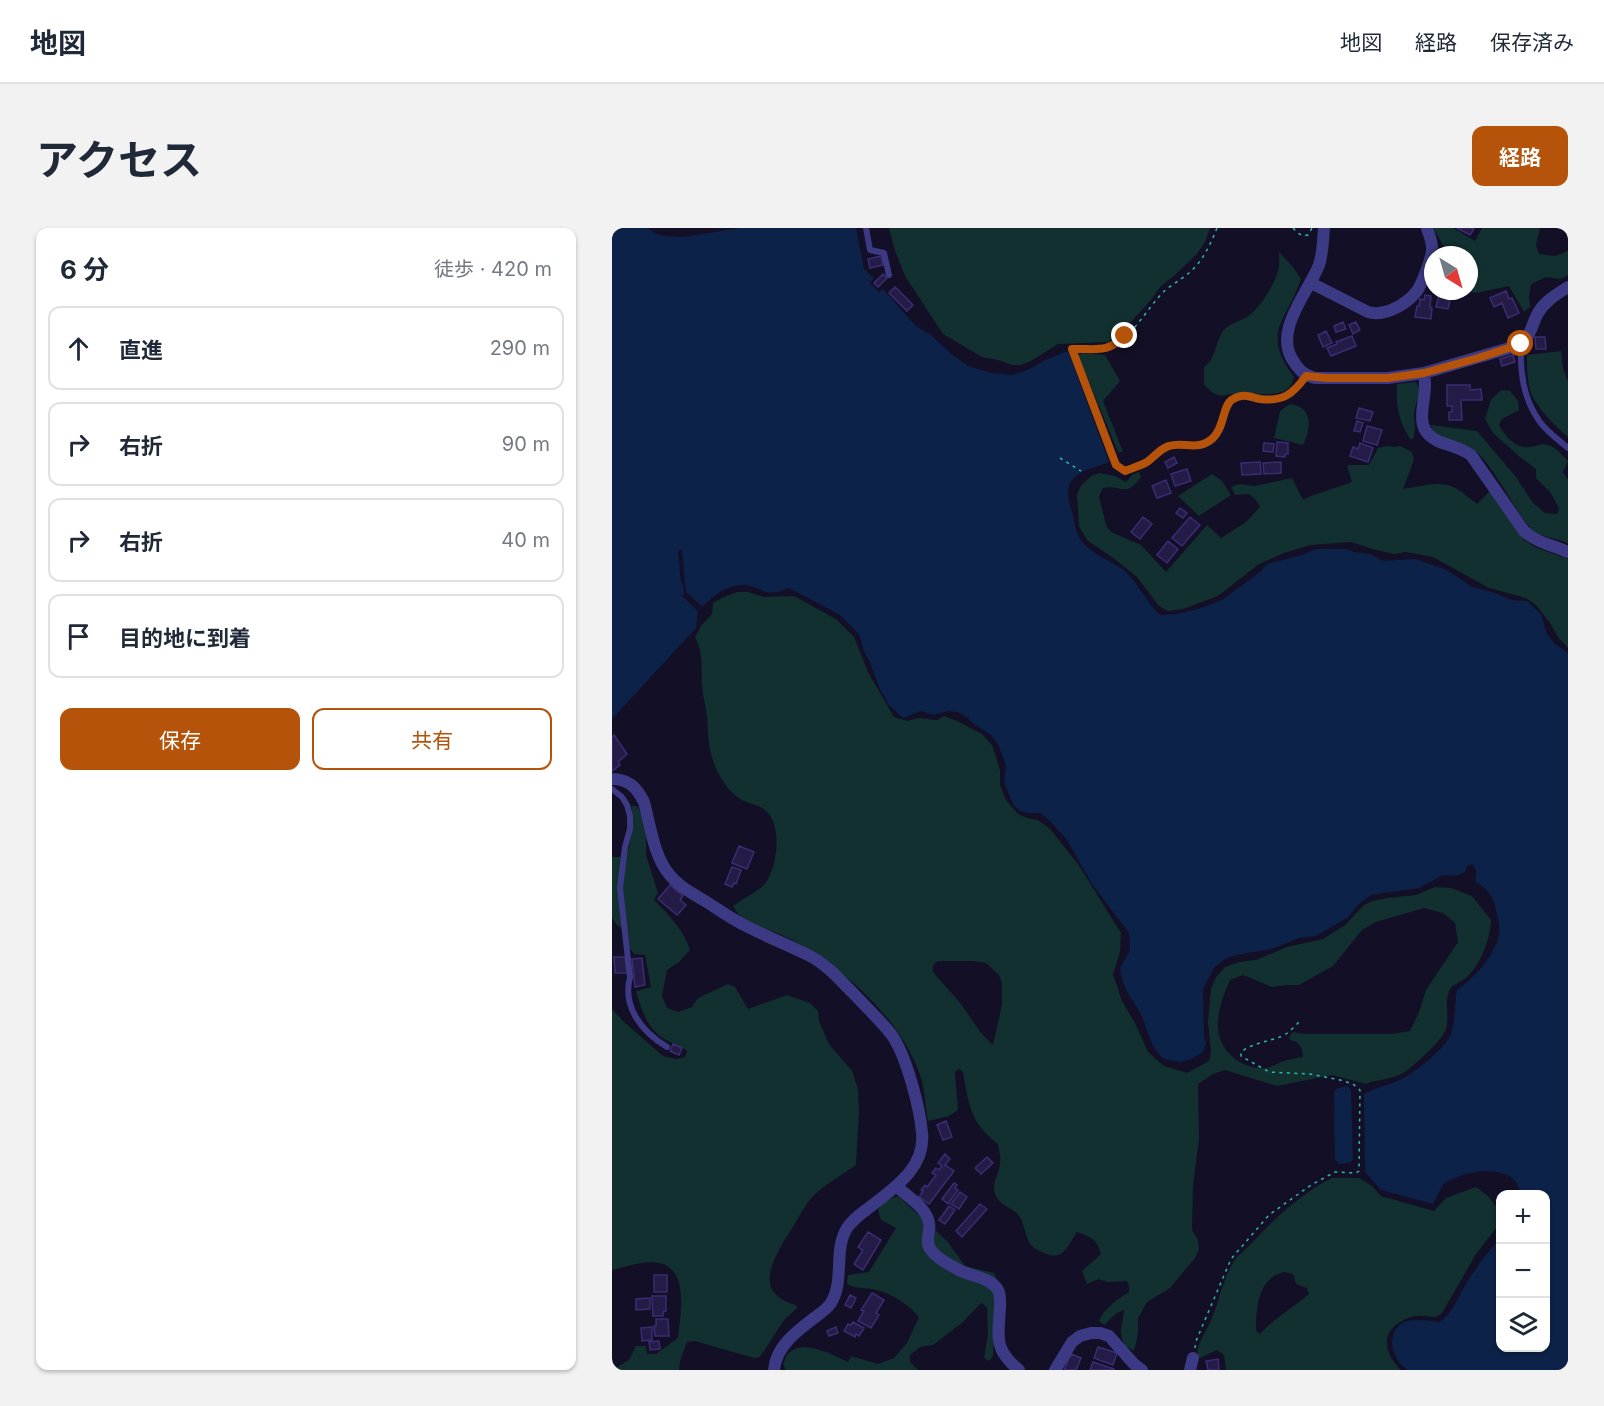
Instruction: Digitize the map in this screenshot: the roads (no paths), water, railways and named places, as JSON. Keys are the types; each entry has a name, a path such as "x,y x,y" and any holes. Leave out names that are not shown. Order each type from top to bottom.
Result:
{"street":[{"path":"1324,228 1319,264 1288,327 1286,342 1292,359 1306,376 1388,378 1424,373 1521,344 1531,334 1538,314 1545,304 1568,287"},
{"path":"1311,283 1376,315 1402,305 1417,290 1432,251 1427,228"},
{"path":"1424,373 1422,424 1427,434 1440,442 1471,454 1524,531 1538,542 1568,552"},
{"path":"612,779 627,781 640,794 660,861 676,882 744,925 822,963 891,1034 905,1062 919,1115 922,1134 920,1156 908,1175 847,1228 840,1251 837,1290 832,1301 827,1309 792,1335 778,1356 774,1370"},
{"path":"896,1186 927,1215 930,1225 927,1241 930,1250 962,1271 990,1282 998,1290 1000,1300 998,1339 1001,1349 1019,1370"},
{"path":"1055,1370 1072,1342 1080,1336 1091,1333 1109,1336 1142,1370"}],"lane":[{"path":"866,228 870,250 884,253 889,275"},
{"path":"1521,344 1522,381 1530,406 1540,424 1568,448"},
{"path":"1072,349 1116,465 1125,471 1143,464 1167,446 1194,446 1206,443 1218,432 1232,399 1249,395 1259,399 1277,399 1289,395 1306,376"},
{"path":"612,789 622,797 630,816 620,888 630,977 627,989 636,1018 654,1040 667,1047"}],"water":[{"path":"612,228 648,228 664,236 683,237 740,228 856,228 864,269 874,278 870,283 879,292 883,289 916,326 931,335 968,366 991,373 1012,375 1068,351 1109,462 1077,475 1069,485 1068,498 1077,531 1089,548 1126,572 1160,615 1198,609 1222,600 1260,572 1267,564 1316,549 1346,549 1370,554 1383,561 1416,559 1447,570 1472,587 1512,600 1527,601 1541,614 1547,634 1554,643 1568,653 1568,1370 1408,1370 1398,1361 1393,1348 1393,1335 1401,1324 1415,1320 1440,1322 1445,1318 1476,1268 1496,1243 1496,1352 1550,1352 1550,1190 1520,1190 1517,1183 1510,1176 1481,1171 1465,1174 1444,1183 1433,1204 1381,1190 1365,1172 1364,1094 1411,1074 1442,1047 1452,1031 1457,990 1483,966 1497,942 1498,919 1492,897 1475,881 1476,872 1472,864 1467,866 1465,872 1456,876 1443,875 1419,888 1371,895 1360,903 1347,918 1316,936 1299,938 1272,949 1225,959 1214,968 1203,989 1206,1043 1204,1050 1191,1059 1175,1061 1164,1059 1153,1046 1141,1014 1127,992 1122,979 1120,968 1130,951 1129,933 1092,884 1067,840 1040,813 1020,811 1013,804 1004,782 1006,765 998,744 991,735 958,712 948,711 933,715 921,711 903,718 888,704 880,689 864,652 860,636 840,615 789,588 769,593 743,585 723,590 698,611 696,628 612,719"},
{"path":"1347,1086 1351,1090 1353,1160 1339,1164 1335,1159 1334,1093 1336,1089"}]}
